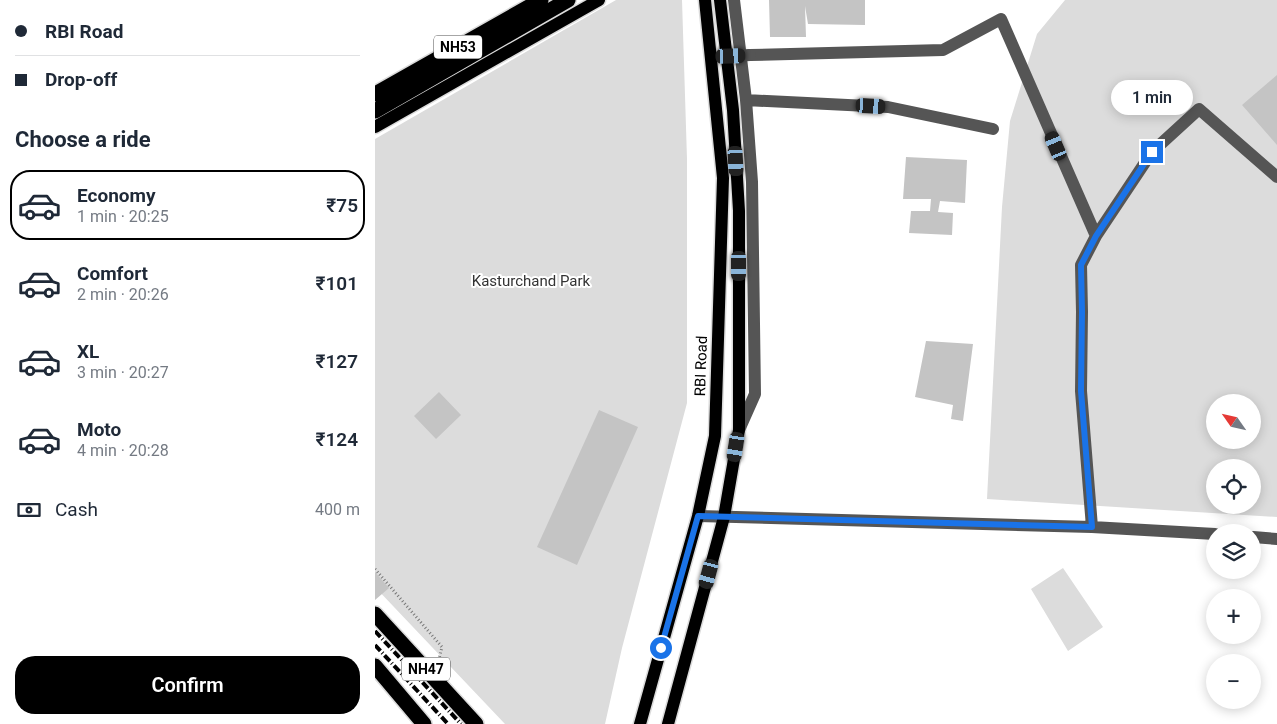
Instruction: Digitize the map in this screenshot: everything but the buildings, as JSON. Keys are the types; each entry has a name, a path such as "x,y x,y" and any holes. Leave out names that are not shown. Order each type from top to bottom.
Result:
{"highway":[{"name":"NH53","path":"375,94 541,0"},
{"path":"375,110 568,0"},
{"name":"NH47","path":"375,614 476,724"},
{"name":"NH47","path":"375,666 424,724"}],"main road":[{"path":"375,127 599,0"},
{"name":"RBI Road","path":"640,724 698,516 715,436 723,178 705,0"},
{"path":"668,724 724,517 739,430 739,212 729,56 720,0"}],"street":[{"path":"734,0 746,100 752,182 755,394 739,430"},
{"path":"729,56 943,50 1001,19 1096,236"},
{"path":"746,100 888,107 993,129"},
{"path":"1092,527 1081,391 1081,265 1096,236 1152,152 1199,109 1277,177"},
{"path":"698,516 1092,527 1206,533"},
{"path":"1261,538 1277,539"}],"path":[{"path":"375,569 441,647 435,678"}],"green space":[{"name":"Kasturchand Park","path":"616,0 682,0 687,159 687,403 622,648 605,724 505,724 375,587 375,139"},
{"path":"1065,0 1277,0 1277,517 1229,514 1261,514 1261,459 1206,459 1206,513 987,499 1002,207 1010,121 1037,34"},
{"path":"1063,568 1103,627 1068,651 1031,589"}],"railway":[{"path":"375,631 461,724"},
{"path":"375,645 448,724"}],"route":[{"path":"661,648 698,516 1092,527 1081,391 1081,265 1096,236 1152,152"}]}
